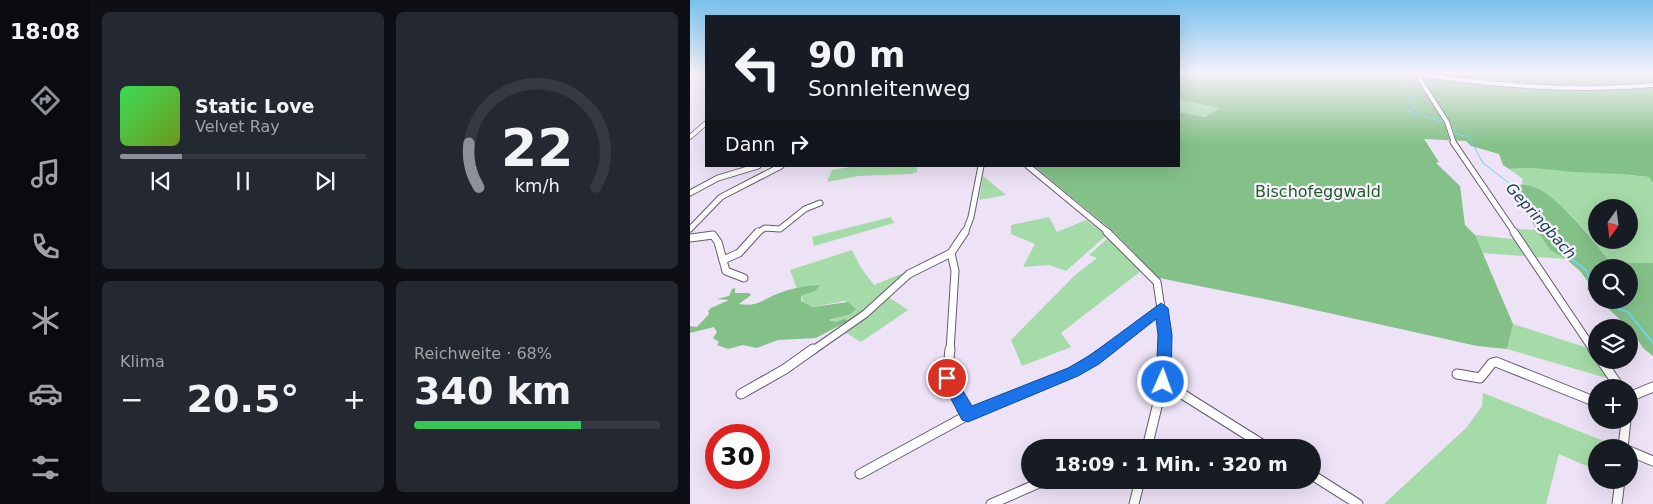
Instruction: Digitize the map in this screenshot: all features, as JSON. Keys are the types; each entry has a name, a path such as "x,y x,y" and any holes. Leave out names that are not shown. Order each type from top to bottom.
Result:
{"street":[{"path":"1430,98 1449,128 1452,139 1588,342"},
{"path":"690,137 705,124"},
{"path":"690,193 718,178 755,167"},
{"path":"690,229 721,197 780,167"},
{"path":"741,394 785,369 866,314 909,274 951,253 964,235 971,217 981,167"},
{"path":"1029,167 1110,234 1126,253 1157,282 1165,335 1163,382 1149,439"},
{"path":"723,260 735,257 760,230 767,228 780,229 806,209 820,203"},
{"path":"690,238 713,235 718,242 726,271 744,278"},
{"path":"951,253 955,271 954,314 947,378 968,415"},
{"path":"860,474 968,415 1080,368 1094,360 1161,308"},
{"path":"1457,374 1480,378 1492,362 1496,362 1588,399"},
{"path":"1163,382 1254,439"},
{"path":"1638,393 1653,387"},
{"path":"1638,455 1653,461"},
{"path":"1321,481 1358,504"},
{"path":"991,504 1025,489"},
{"path":"1134,504 1137,489"},
{"path":"1617,504 1619,489"}],"green space":[{"name":"Bischofeggwald","path":"1180,98 1653,98 1653,183 1649,177 1640,176 1534,168 1509,169 1503,165 1499,154 1471,146 1466,141 1424,139 1439,162 1436,163 1460,186 1465,225 1475,235 1513,324 1507,349 1477,346 1279,302 1159,278 1114,232 1035,167 1180,167 1180,112 1205,117 1220,108 1180,100"},
{"path":"1180,100 1220,108 1205,117 1180,112"},
{"path":"1528,166 1649,177 1653,183 1653,263 1638,263 1638,259 1608,259 1599,249 1638,249 1638,199 1588,199 1588,235 1572,216 1547,195 1535,188 1522,185 1523,179 1509,169"},
{"path":"851,167 917,167 917,172 911,174 858,176 827,182 832,170"},
{"path":"983,176 1006,195 979,200"},
{"path":"1508,185 1531,186 1552,198 1588,235 1588,249 1600,249 1608,259 1588,259 1588,281 1580,271 1566,259 1550,250"},
{"path":"891,217 894,223 814,246 812,237"},
{"path":"1049,217 1057,232 1086,220 1107,235 1066,271 1049,265 1023,267 1035,244 1011,234 1011,225"},
{"path":"1514,229 1538,230 1550,250 1566,259 1481,253 1475,235 1522,240"},
{"path":"1109,237 1141,271 1061,333 1071,347 1022,366 1011,340 1075,275 1097,258 1089,255"},
{"path":"852,250 861,268 874,285 913,269 849,323 827,322 854,312 847,302 844,301 813,307 803,302 801,296 812,292 816,285 797,289 790,270"},
{"path":"1638,263 1653,263 1653,356 1644,349 1638,341 1638,319 1619,319 1609,309 1638,309"},
{"path":"820,285 815,291 801,296 801,301 813,307 848,302 856,309 851,314 829,320 835,322 845,319 848,321 816,338 778,340 757,348 743,345 728,349 717,345 719,342 713,338 717,332 714,327 690,333 690,326 697,327 709,314 708,311 711,308 729,300 717,299 729,296 732,289 735,288 735,293 749,293 751,295 739,304 750,305 787,290"},
{"path":"887,296 908,310 861,342 843,331"},
{"path":"1513,324 1588,348 1588,369 1603,369 1610,379 1507,349"},
{"path":"1483,393 1599,439 1588,439 1588,467 1559,454 1546,504 1384,504 1467,427 1482,406"}],"waterway":[{"name":"Gepringbach","path":"1412,98 1416,100 1410,104 1417,108 1408,111 1443,122 1447,127 1456,130 1453,133 1469,137 1483,163 1509,183 1547,233"},
{"name":"Gepringbach","path":"1547,233 1566,250 1570,258 1586,270 1588,275"},
{"name":"Gepringbach","path":"1619,309 1628,312 1653,343"}],"route":[{"path":"947,378 968,415 1073,372 1094,360 1161,308 1165,335 1163,382"}]}
